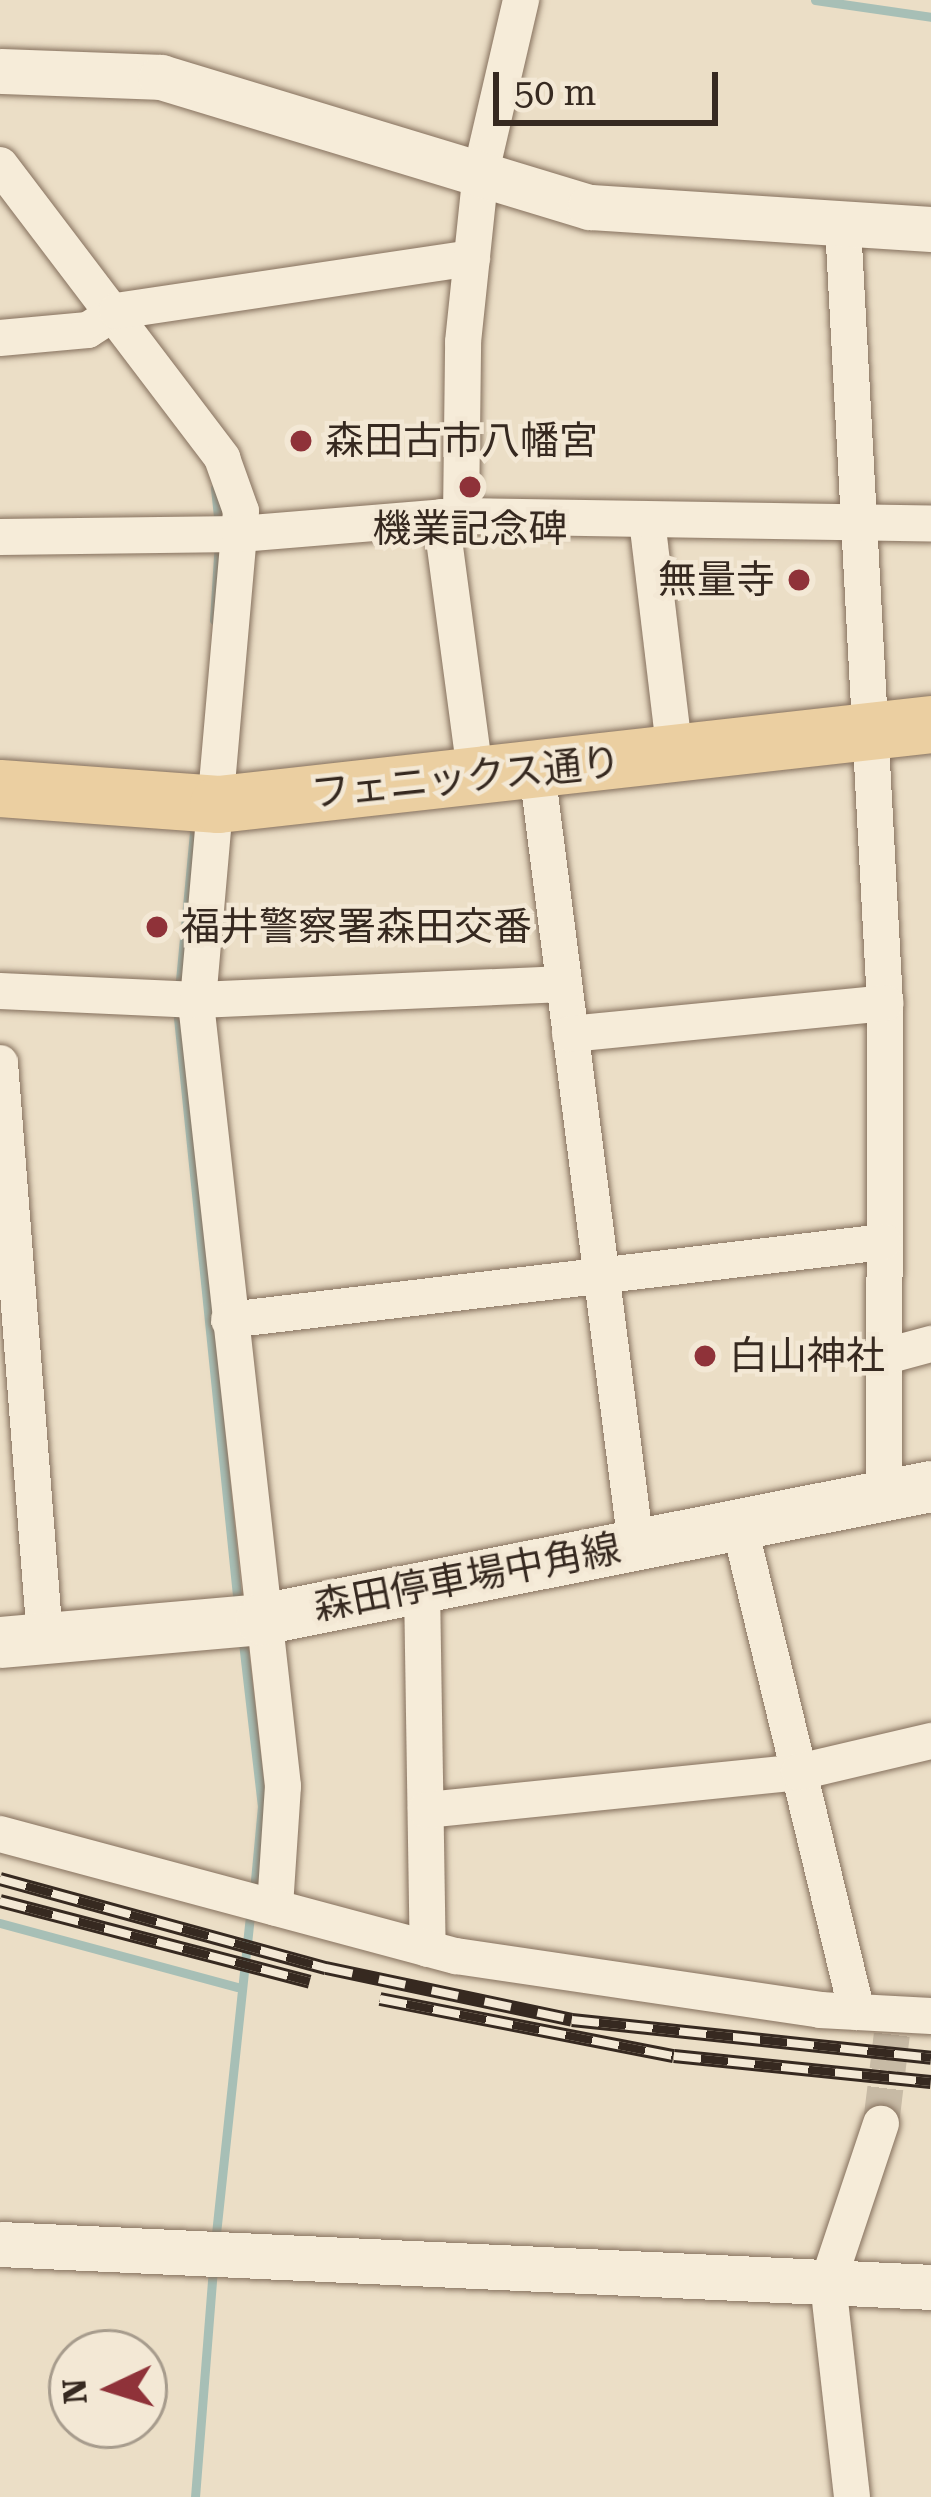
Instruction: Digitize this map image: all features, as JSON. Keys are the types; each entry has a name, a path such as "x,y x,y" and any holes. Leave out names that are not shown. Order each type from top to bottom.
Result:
{"main road":[{"name":"フェニックス通り","path":"0,788 218,804 931,724"},
{"name":"森田停車場中角線","path":"22,1641 245,1620 908,1491"}],"street":[{"path":"476,778 451,517 481,172 520,0"},
{"path":"0,71 161,77 590,207 931,229"},
{"path":"0,165 117,310 222,458 240,534 198,1000 229,1320 245,1620 284,1786 275,1908"},
{"path":"843,225 854,524 885,1003 884,1357 908,1491"},
{"path":"0,338 88,330 117,310 472,258"},
{"path":"0,537 240,534 451,517 931,523"},
{"path":"647,520 675,754"},
{"path":"537,771 636,1545"},
{"path":"0,991 198,1000 564,984"},
{"path":"570,1034 885,1003"},
{"path":"0,1063 22,1641"},
{"path":"229,1320 599,1272 883,1242"},
{"path":"884,1357 931,1344"},
{"path":"739,1524 800,1772 881,2020"},
{"path":"422,1587 428,1949"},
{"path":"426,1810 800,1772 931,1741"},
{"path":"0,1834 428,1949 881,2020 931,2016"},
{"path":"852,2497 828,2282 881,2124"},
{"path":"0,2244 931,2287"}],"waterway":[{"path":"815,0 931,17"},
{"path":"215,488 219,525"},
{"path":"214,620 219,541"},
{"path":"179,991 195,822"},
{"path":"177,1008 238,1605"},
{"path":"242,1634 262,1806 254,1891"},
{"path":"215,2243 251,1908"},
{"path":"0,1923 238,1987"},
{"path":"195,2497 213,2266"}],"tunnel":[{"path":"881,2124 892,2033"}],"railway":[{"path":"0,1879 326,1968 572,2020 931,2058"},
{"path":"0,1901 310,1982"},
{"path":"380,1999 674,2056 931,2082"}],"place":[{"name":"森田古市八幡宮","path":"301,441"},
{"name":"機業記念碑","path":"470,487"},
{"name":"無量寺","path":"799,580"},
{"name":"福井警察署森田交番","path":"157,927"},
{"name":"白山神社","path":"705,1356"}]}
